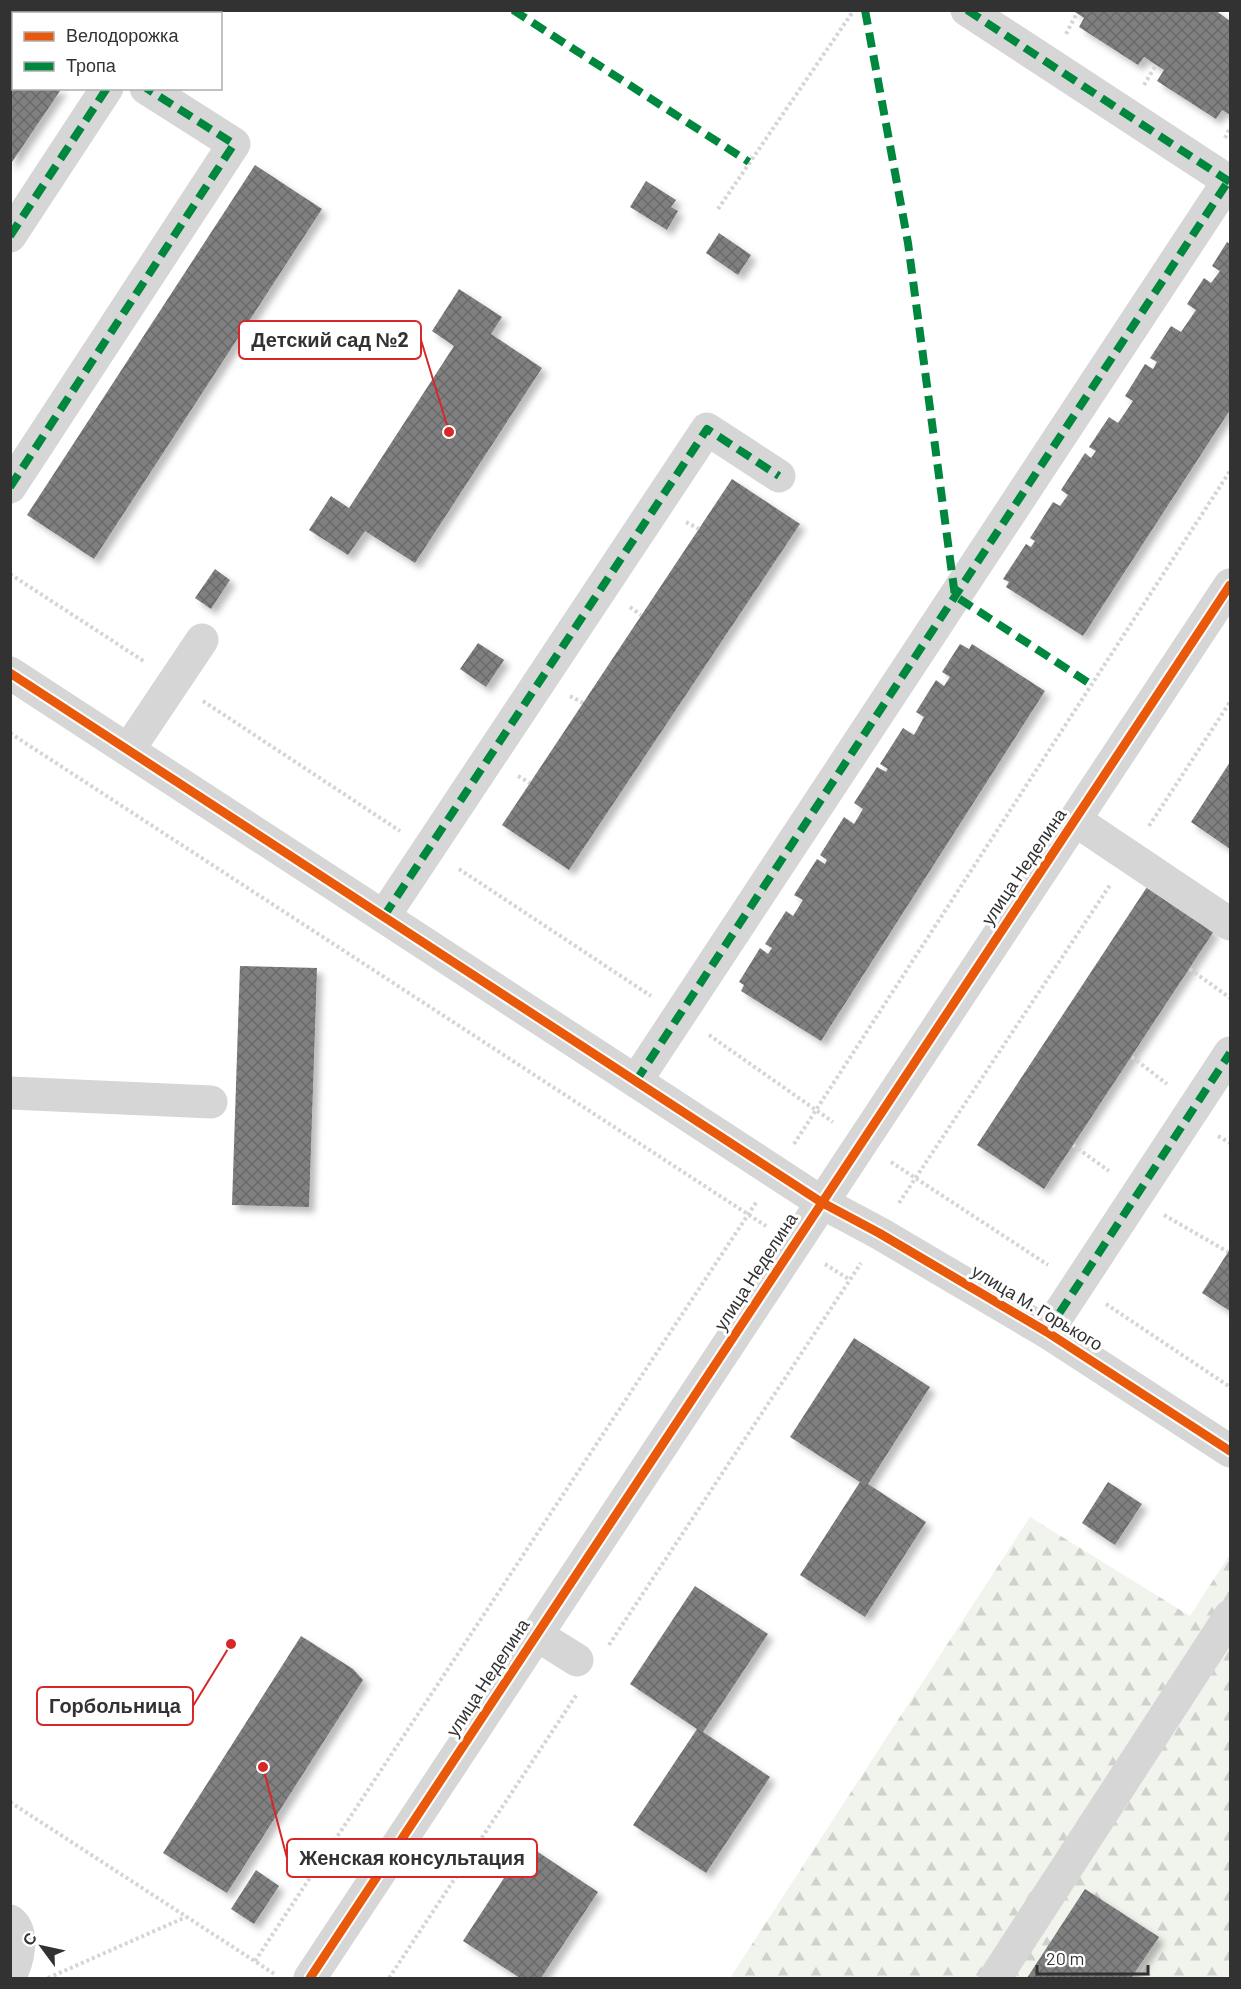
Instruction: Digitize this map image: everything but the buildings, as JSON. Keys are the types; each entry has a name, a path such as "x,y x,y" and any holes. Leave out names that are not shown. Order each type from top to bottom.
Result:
{"street":[{"path":"636,1081 1229,181 967,10"},
{"path":"10,236 106,90"},
{"path":"10,487 234,144 149,90"},
{"path":"384,916 707,429 780,476"},
{"name":"улица Неделина","path":"310,1978 1230,585"},
{"path":"129,750 202,640"},
{"name":"улица М. Горького","path":"10,673 821,1202 879,1233 1047,1332 1230,1451"},
{"path":"1075,820 1230,924"},
{"path":"1047,1332 1230,1053"},
{"path":"10,1092 211,1102"},
{"path":"995,1978 1230,1616"},
{"path":"537,1635 588,1666"},
{"path":"10,1921 14,1924 19,1943 16,1966 10,1976"}],"path":[{"path":"718,209 854,10"},
{"path":"255,1961 817,1110 1230,471"},
{"path":"10,574 680,1015 817,1110"},
{"path":"389,1978 588,1666 843,1290 1230,702"},
{"path":"10,733 748,1214"},
{"path":"1190,969 1230,999"},
{"path":"1132,1057 1196,1105"},
{"path":"1073,1145 1136,1196 1228,1252"},
{"path":"916,1177 1230,1387"},
{"path":"10,1802 282,1978"},
{"path":"47,1978 187,1917"}],"green space":[{"path":"1030,1517 1190,1616 1230,1554 1230,1978 730,1978"}],"marked path":[{"path":"513,10 749,162"},
{"path":"865,10 908,243 955,596 1092,685"},
{"path":"967,10 1230,182"},
{"path":"10,236 106,90"},
{"path":"10,487 234,144 149,90"},
{"path":"636,1081 1229,180"},
{"path":"384,916 707,429 779,476"},
{"path":"1047,1332 1230,1053"}],"cycle path":[{"path":"310,1978 1230,585"},
{"path":"10,673 821,1202 879,1233 1047,1332 1230,1451"}],"place":[{"name":"Детский сад №2","path":"449,432"},
{"name":"Горбольница","path":"231,1644"},
{"name":"Женская консультация","path":"263,1767"}]}
